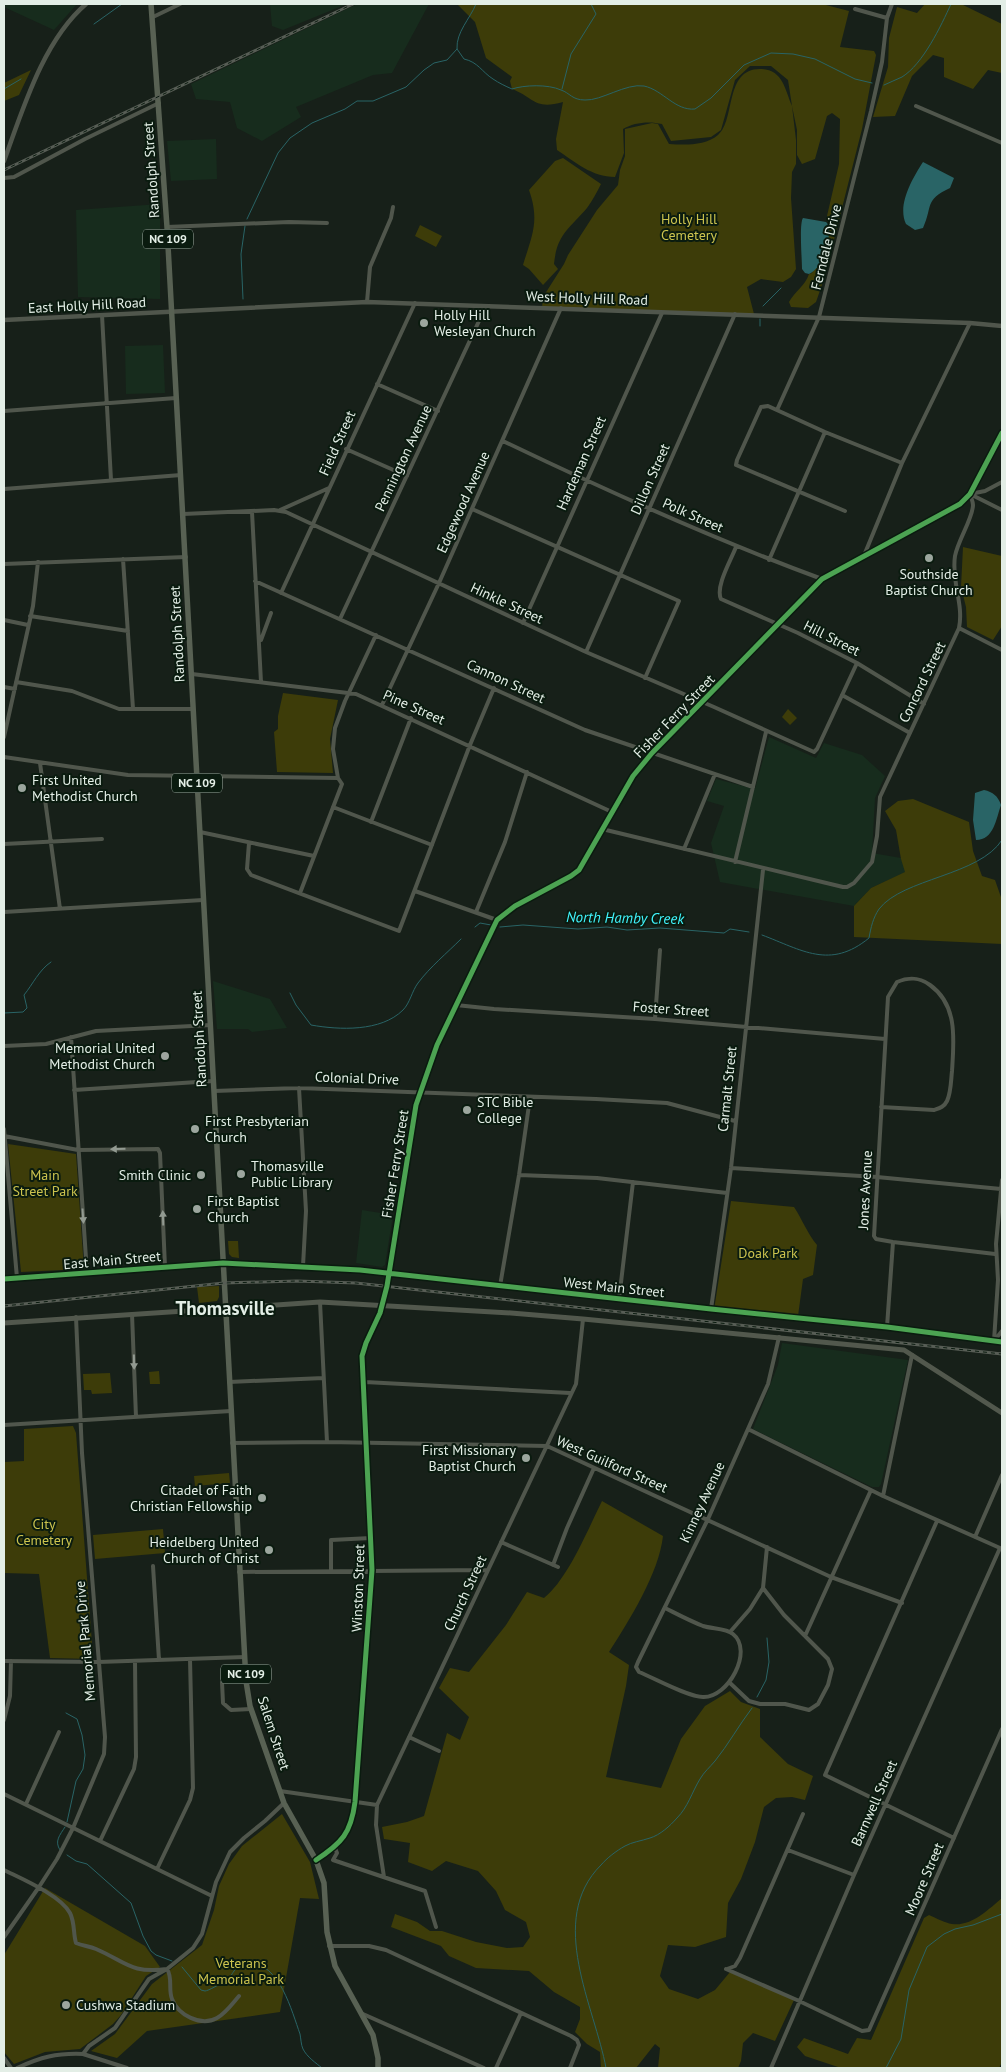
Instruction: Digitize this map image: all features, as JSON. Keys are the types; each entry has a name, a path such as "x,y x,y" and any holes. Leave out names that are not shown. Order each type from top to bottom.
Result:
{"main road":[{"name":"Randolph Street","path":"151,4 172,312 223,1263"},
{"name":"Salem Street","path":"223,1263 239,1572 246,1678 251,1709 284,1803 316,1860 324,1883 329,1946 335,1966 373,2035 378,2068"},
{"path":"4,1323 320,1302 583,1319 904,1350 1002,1413"}],"street":[{"path":"4,161 41,66 70,19 86,4"},
{"path":"152,17 180,4"},
{"name":"Ferndale Drive","path":"777,410 819,317 871,111 882,62 887,18 892,4"},
{"path":"855,9 887,18"},
{"path":"4,178 14,177 85,139 159,103"},
{"path":"916,106 1002,143"},
{"path":"367,302 370,267 394,207"},
{"path":"167,227 289,222 326,223"},
{"name":"West Holly Hill Road","path":"172,312 367,302 819,317 1002,326"},
{"name":"Field Street","path":"281,592 414,303"},
{"name":"Pennington Avenue","path":"340,619 486,306"},
{"name":"Edgewood Avenue","path":"382,705 439,583 561,308"},
{"name":"East Holly Hill Road","path":"4,320 172,312"},
{"name":"Hardeman Street","path":"523,623 662,313"},
{"name":"Dillon Street","path":"586,652 735,314"},
{"path":"102,315 111,480"},
{"path":"863,558 902,463 970,323"},
{"path":"377,384 438,411"},
{"path":"4,412 176,398"},
{"path":"844,512 736,466 761,407 765,405 824,432 902,463"},
{"path":"769,560 824,432"},
{"name":"Fisher Ferry Street","path":"383,1305 390,1273 419,1092 437,1045 498,920 515,906 575,873 581,866 633,776 652,753 822,579 960,504 970,494 1002,433"},
{"name":"Polk Street","path":"503,441 586,481 736,547 822,579"},
{"path":"346,450 407,476"},
{"path":"4,489 181,475"},
{"path":"970,494 985,491 1002,482"},
{"path":"280,510 329,488"},
{"path":"970,494 1002,510"},
{"name":"Concord Street","path":"763,870 843,887 850,886 863,874 873,859 880,797 960,628 961,613 955,583 954,563 957,545 972,509 973,502 970,494"},
{"path":"472,509 679,602 646,678"},
{"name":"Hinkle Street","path":"183,514 280,510 586,652 814,752 842,695"},
{"path":"252,512 261,682"},
{"name":"Hill Street","path":"736,547 720,585 719,594 721,599 857,663 924,704"},
{"path":"4,564 186,557"},
{"path":"123,559 133,709"},
{"path":"4,738 30,616 38,562"},
{"name":"Cannon Street","path":"255,581 585,730 753,787"},
{"path":"260,642 271,613"},
{"path":"30,616 128,632"},
{"path":"4,620 28,624"},
{"path":"960,628 1002,650"},
{"path":"300,893 342,784 338,778 333,749 337,722 376,635"},
{"path":"857,663 842,695 910,733"},
{"name":"Pine Street","path":"192,674 349,692 411,718 612,812"},
{"path":"16,682 72,691 115,708 193,709"},
{"path":"4,687 14,689"},
{"path":"249,843 248,872 399,930 470,745 494,688"},
{"path":"371,822 411,718"},
{"path":"735,862 766,732"},
{"path":"4,757 128,775 196,774 266,778 338,778"},
{"path":"40,763 60,909"},
{"path":"476,912 505,842 527,772"},
{"path":"684,849 715,774"},
{"path":"332,807 432,845"},
{"path":"602,829 763,870"},
{"path":"200,832 314,856"},
{"path":"4,844 102,839"},
{"name":"Carmalt Street","path":"711,1310 731,1168 763,870"},
{"path":"415,891 498,920"},
{"path":"4,912 204,900"},
{"path":"655,1018 660,950"},
{"name":"Jones Avenue","path":"881,1106 934,1110 942,1107 948,1100 954,1036 949,1008 940,994 924,981 914,978 897,982 888,997 881,1106 874,1236 876,1240 893,1242"},
{"name":"Foster Street","path":"456,1005 494,1009 655,1018 885,1039"},
{"path":"4,1046 38,1045 96,1031 211,1026"},
{"path":"71,1037 87,1273"},
{"path":"74,1090 213,1081"},
{"path":"299,1088 306,1211 303,1266"},
{"name":"Colonial Drive","path":"214,1091 299,1088 667,1103 735,1121"},
{"path":"500,1286 530,1098"},
{"path":"4,1129 17,1278"},
{"path":"4,1136 78,1150 158,1149 160,1153 164,1267"},
{"path":"731,1168 877,1177 1001,1189"},
{"path":"519,1175 591,1178 727,1193"},
{"path":"994,1341 998,1280 996,1254 1002,1180"},
{"path":"619,1300 633,1182"},
{"path":"887,1327 893,1242 996,1254"},
{"name":"West Main Street","path":"223,1263 303,1266 390,1273 711,1310 887,1327 1002,1342"},
{"name":"East Main Street","path":"4,1279 223,1263"},
{"path":"320,1302 327,1442"},
{"name":"Winston Street","path":"316,1860 335,1848 350,1828 355,1802 372,1570 368,1443 362,1356 383,1305"},
{"path":"132,1314 136,1417"},
{"name":"Memorial Park Drive","path":"4,1937 57,1859 73,1828 104,1754 81,1420 76,1318"},
{"name":"Church Street","path":"384,1877 376,1825 377,1804 547,1446 577,1378 583,1319"},
{"path":"994,1341 1002,1331"},
{"name":"Kinney Avenue","path":"730,1683 714,1695 701,1697 639,1672 636,1667 708,1519 768,1384 779,1337"},
{"path":"883,1496 912,1355"},
{"path":"229,1382 324,1378"},
{"path":"365,1382 570,1393"},
{"path":"4,1426 231,1410"},
{"path":"748,1429 883,1496 1001,1549"},
{"name":"West Guilford Street","path":"232,1443 327,1442 547,1446 832,1577 902,1603"},
{"path":"501,1542 556,1566 567,1528 594,1468"},
{"path":"975,1537 1002,1475"},
{"path":"805,1636 871,1490"},
{"path":"937,1520 825,1775 954,1838"},
{"path":"331,1571 331,1540 371,1538"},
{"path":"730,1632 754,1604 763,1588 767,1547"},
{"name":"Barnwell Street","path":"772,2068 854,1875 1001,1549"},
{"path":"153,1566 159,1660"},
{"path":"239,1572 487,1570"},
{"path":"665,1608 703,1626 730,1632 739,1641 739,1664 730,1683 749,1701 785,1704 804,1710 815,1707 824,1694 831,1677 832,1669 828,1659 763,1588"},
{"path":"4,1661 98,1662 245,1657"},
{"path":"157,1868 190,1800 193,1788 190,1659"},
{"path":"4,1720 10,1696 11,1661"},
{"path":"100,1840 134,1768 136,1757 135,1661"},
{"path":"246,1678 228,1679 222,1682 223,1703 231,1710 251,1709"},
{"name":"Moore Street","path":"800,2002 862,2032 869,2030 1002,1729"},
{"path":"26,1804 59,1732"},
{"path":"409,1737 439,1751"},
{"path":"280,1791 377,1804"},
{"path":"4,1794 212,1896"},
{"path":"84,2054 89,2046 115,2028 149,1979 167,1969 198,1942 205,1927 212,1896 222,1866 236,1845 284,1803"},
{"path":"800,2002 726,1969 737,1963 803,1814"},
{"path":"335,1848 337,1853 333,1860 426,1892 436,1927"},
{"path":"788,1850 854,1875"},
{"path":"4,1870 39,1887 65,1906 74,1922 76,1943 97,1949 134,1969 147,1971 167,1969"},
{"path":"329,1946 369,1946 386,1950 571,2036 577,2040 579,2045 570,2068"},
{"path":"167,1969 171,1976 170,1991 174,2004 181,2012 193,2018 207,2021 217,2018 239,1996"},
{"path":"361,2013 484,2068"},
{"path":"496,2068 521,2013"},
{"path":"17,2068 42,2057 84,2054 127,2068"},
{"path":"4,2058 11,2068"}],"shaded area":[{"path":"4,4 77,4 54,30 4,7"},
{"path":"270,4 347,4 283,30 272,26"},
{"path":"357,4 429,4 392,73 373,75 296,107 301,117 262,141 237,128 230,102 196,99 191,84"},
{"path":"216,139 217,179 171,181 167,141"},
{"path":"160,204 160,299 78,297 76,210"},
{"path":"163,345 165,393 126,394 125,346"},
{"path":"769,737 816,758 824,743 862,755 885,776 875,798 872,853 901,858 906,872 871,888 854,906 720,882 711,843 724,806 707,801 716,779 755,789"},
{"path":"213,981 270,999 287,1028 252,1032 248,1029 217,1029"},
{"path":"362,1210 393,1215 385,1265 382,1267 356,1263"},
{"path":"782,1343 908,1360 879,1487 872,1487 753,1429 778,1365"}],"green space":[{"path":"457,4 822,4 849,11 840,47 874,51 876,55 862,129 824,279 816,302 808,308 791,307 789,302 809,274 812,273 829,229 827,216 839,164 840,119 832,113 827,116 815,159 802,164 797,155 797,130 788,80 771,66 750,66 735,80 721,130 711,137 671,141 662,124 647,122 632,125 623,129 624,153 615,177 591,172 557,150 556,139 563,102 546,105 540,104 512,89 510,81 512,77 486,58 475,22"},
{"path":"925,4 961,4 1002,24 1002,73 988,70 973,89 944,77 944,58 933,55 912,76 895,116 873,117 888,67 889,38 897,7 917,13"},
{"name":"Holly Hill Cemetery","path":"760,69 768,70 778,76 785,87 792,106 796,140 796,164 792,172 791,198 796,269 791,277 783,282 761,279 747,287 754,314 542,308 543,297 568,255 597,210 618,185 620,170 625,156 625,129 652,123 658,124 669,144 701,143 713,139 723,128 732,96 741,77 749,71"},
{"path":"31,70 19,95 4,101 4,83"},
{"path":"563,158 601,184 587,208 569,227 561,239 554,264 558,269 543,285 523,265 534,228 534,211 529,190 555,161"},
{"path":"420,225 442,236 436,247 415,236"},
{"path":"963,547 1002,556 1002,626 993,640 967,627 966,607 961,587"},
{"path":"909,569 920,575 916,579 908,579 904,572"},
{"path":"283,693 338,700 330,739 333,773 277,772 274,732 278,729 278,716"},
{"path":"788,709 797,718 790,725 782,717"},
{"path":"913,799 969,822 973,851 982,876 995,880 1002,900 1002,944 854,937 854,906 871,888 905,872 896,830 885,811 898,801"},
{"name":"Main Street Park","path":"8,1144 76,1154 84,1269 21,1272"},
{"name":"Doak Park","path":"731,1201 794,1207 817,1245 813,1275 803,1279 798,1316 714,1310"},
{"path":"228,1241 238,1241 239,1258 232,1257 229,1254"},
{"path":"219,1286 217,1301 199,1303 197,1287"},
{"path":"159,1371 160,1384 150,1384 149,1372"},
{"path":"110,1373 112,1393 92,1394 91,1390 84,1390 83,1374"},
{"name":"City Cemetery","path":"73,1426 76,1433 92,1659 50,1658 39,1574 4,1573 4,1462 24,1461 24,1429"},
{"path":"229,1473 230,1483 195,1486 194,1476"},
{"path":"602,1501 663,1536 656,1565 649,1581 634,1611 609,1652 629,1665 606,1777 661,1788 681,1739 705,1706 730,1691 741,1702 760,1709 760,1737 788,1764 813,1776 805,1800 792,1797 776,1798 764,1807 755,1842 741,1879 728,1903 726,1937 695,1947 668,1945 660,1976 669,1989 698,1999 715,1990 730,1972 794,2000 775,2041 753,2033 743,2043 741,2061 738,2068 658,2068 660,2048 655,2044 636,2068 601,2068 600,2052 587,2044 575,2032 580,2019 580,2007 554,1992 529,1971 476,1968 449,1956 441,1946 391,1927 395,1914 417,1922 430,1931 442,1931 476,1942 507,1948 523,1947 530,1937 526,1922 505,1910 496,1891 478,1871 446,1861 432,1871 408,1862 410,1843 384,1839 382,1827 424,1816 447,1733 460,1740 469,1717 439,1688 450,1668 469,1672 506,1625 527,1592 544,1598 553,1590 577,1553"},
{"path":"163,1529 165,1553 95,1559 93,1535"},
{"name":"Veterans Memorial Park","path":"282,1814 310,1862 319,1899 300,1898 280,2012 147,2031 117,2058 91,2051 115,2034 152,1984 202,1945 214,1910 219,1886 229,1864 242,1846"},
{"path":"45,1888 145,1946 160,1967 146,1976 113,2024 80,2049 45,2052 14,2064 4,2052 4,1955"},
{"path":"1002,1898 1002,2062 999,2068 841,2068 805,2056 797,2047 804,2038 848,2054 857,2038 871,2040 924,1918 929,1915 943,1922 966,1923 979,1916"}],"water":[{"path":"923,162 954,178 950,188 936,196 930,204 923,228 915,230 906,224 903,209 910,184"},
{"path":"803,218 826,222 829,225 829,238 823,259 809,274 805,273 802,269 801,234"},
{"path":"984,790 995,795 1001,805 991,833 982,839 976,840 973,820 975,793"}],"waterway":[{"path":"94,24 122,4"},
{"path":"476,4 461,31 457,49 464,59 473,62 493,79 512,89 543,86 564,91 577,99 591,100 629,87 644,86 651,88 681,107 695,109 711,98 744,65 771,53 793,54 815,59 855,79 872,83"},
{"path":"562,89 571,54 596,14 591,4"},
{"path":"884,85 902,77 917,63 931,44 951,4"},
{"path":"247,219 278,153 290,138 312,123 345,109 357,101 373,101 406,87 424,70 434,63 447,60 457,49"},
{"path":"4,89 21,79"},
{"path":"243,299 241,254 245,226"},
{"path":"763,306 781,288"},
{"path":"760,319 760,326"},
{"name":"North Hamby Creek","path":"762,935 816,954 829,955 855,948 869,938 872,923 877,912 890,899 905,890 976,862 991,852 1002,840"},
{"name":"North Hamby Creek","path":"475,927 480,923 491,925"},
{"name":"North Hamby Creek","path":"500,927 523,925 578,929 607,927 627,930 660,928 724,933 730,929 749,932"},
{"name":"North Hamby Creek","path":"290,993 296,1005 311,1025 334,1028 372,1026 394,1017 403,1010 423,977 461,939"},
{"name":"North Hamby Creek","path":"4,1013 23,1012 27,1008 24,995 40,973 51,962"},
{"path":"757,1697 766,1680 769,1662 767,1638"},
{"path":"606,2068 579,1964 576,1937 577,1911 585,1887 601,1865 615,1852 628,1845 657,1835 665,1830 681,1814 702,1776 720,1755 752,1708"},
{"path":"66,1713 77,1719 85,1755 83,1769 76,1781 67,1822"},
{"path":"60,1850 58,1841 65,1827"},
{"path":"67,1855 76,1861 87,1864 131,1903 143,1936 151,1951 172,1961"},
{"path":"886,2068 901,2039 909,1990 927,1947 944,1934 955,1929 973,1925 1002,1914"},
{"path":"182,1967 201,1990 205,1991 228,1979 239,1966 259,1965 268,1971 276,1979 288,2001 300,2034 303,2049 322,2068"}],"railway":[{"path":"4,170 353,4"},
{"path":"4,1306 224,1283 297,1281 356,1283 1002,1354"}],"cycle path":[{"path":"316,1860 344,1836 351,1822 355,1802 372,1570 362,1356 380,1313 387,1286 416,1105 437,1045 497,920 515,906 579,870 633,776 652,753 822,579 960,504 970,494 1002,433"},
{"path":"4,1279 223,1263 360,1270 887,1327 1002,1342"}],"place":[{"name":"Holly Hill Wesleyan Church","path":"424,323"},
{"name":"Southside Baptist Church","path":"929,558"},
{"name":"First United Methodist Church","path":"22,788"},
{"name":"Memorial United Methodist Church","path":"165,1056"},
{"name":"STC Bible College","path":"467,1110"},
{"name":"First Presbyterian Church","path":"195,1129"},
{"name":"Thomasville Public Library","path":"241,1174"},
{"name":"Smith Clinic","path":"201,1175"},
{"name":"First Baptist Church","path":"197,1209"},
{"name":"First Missionary Baptist Church","path":"526,1458"},
{"name":"Citadel of Faith Christian Fellowship","path":"262,1498"},
{"name":"Heidelberg United Church of Christ","path":"269,1550"},
{"name":"Cushwa Stadium","path":"66,2005"}],"district":[{"name":"Thomasville","path":"225,1308"}]}
